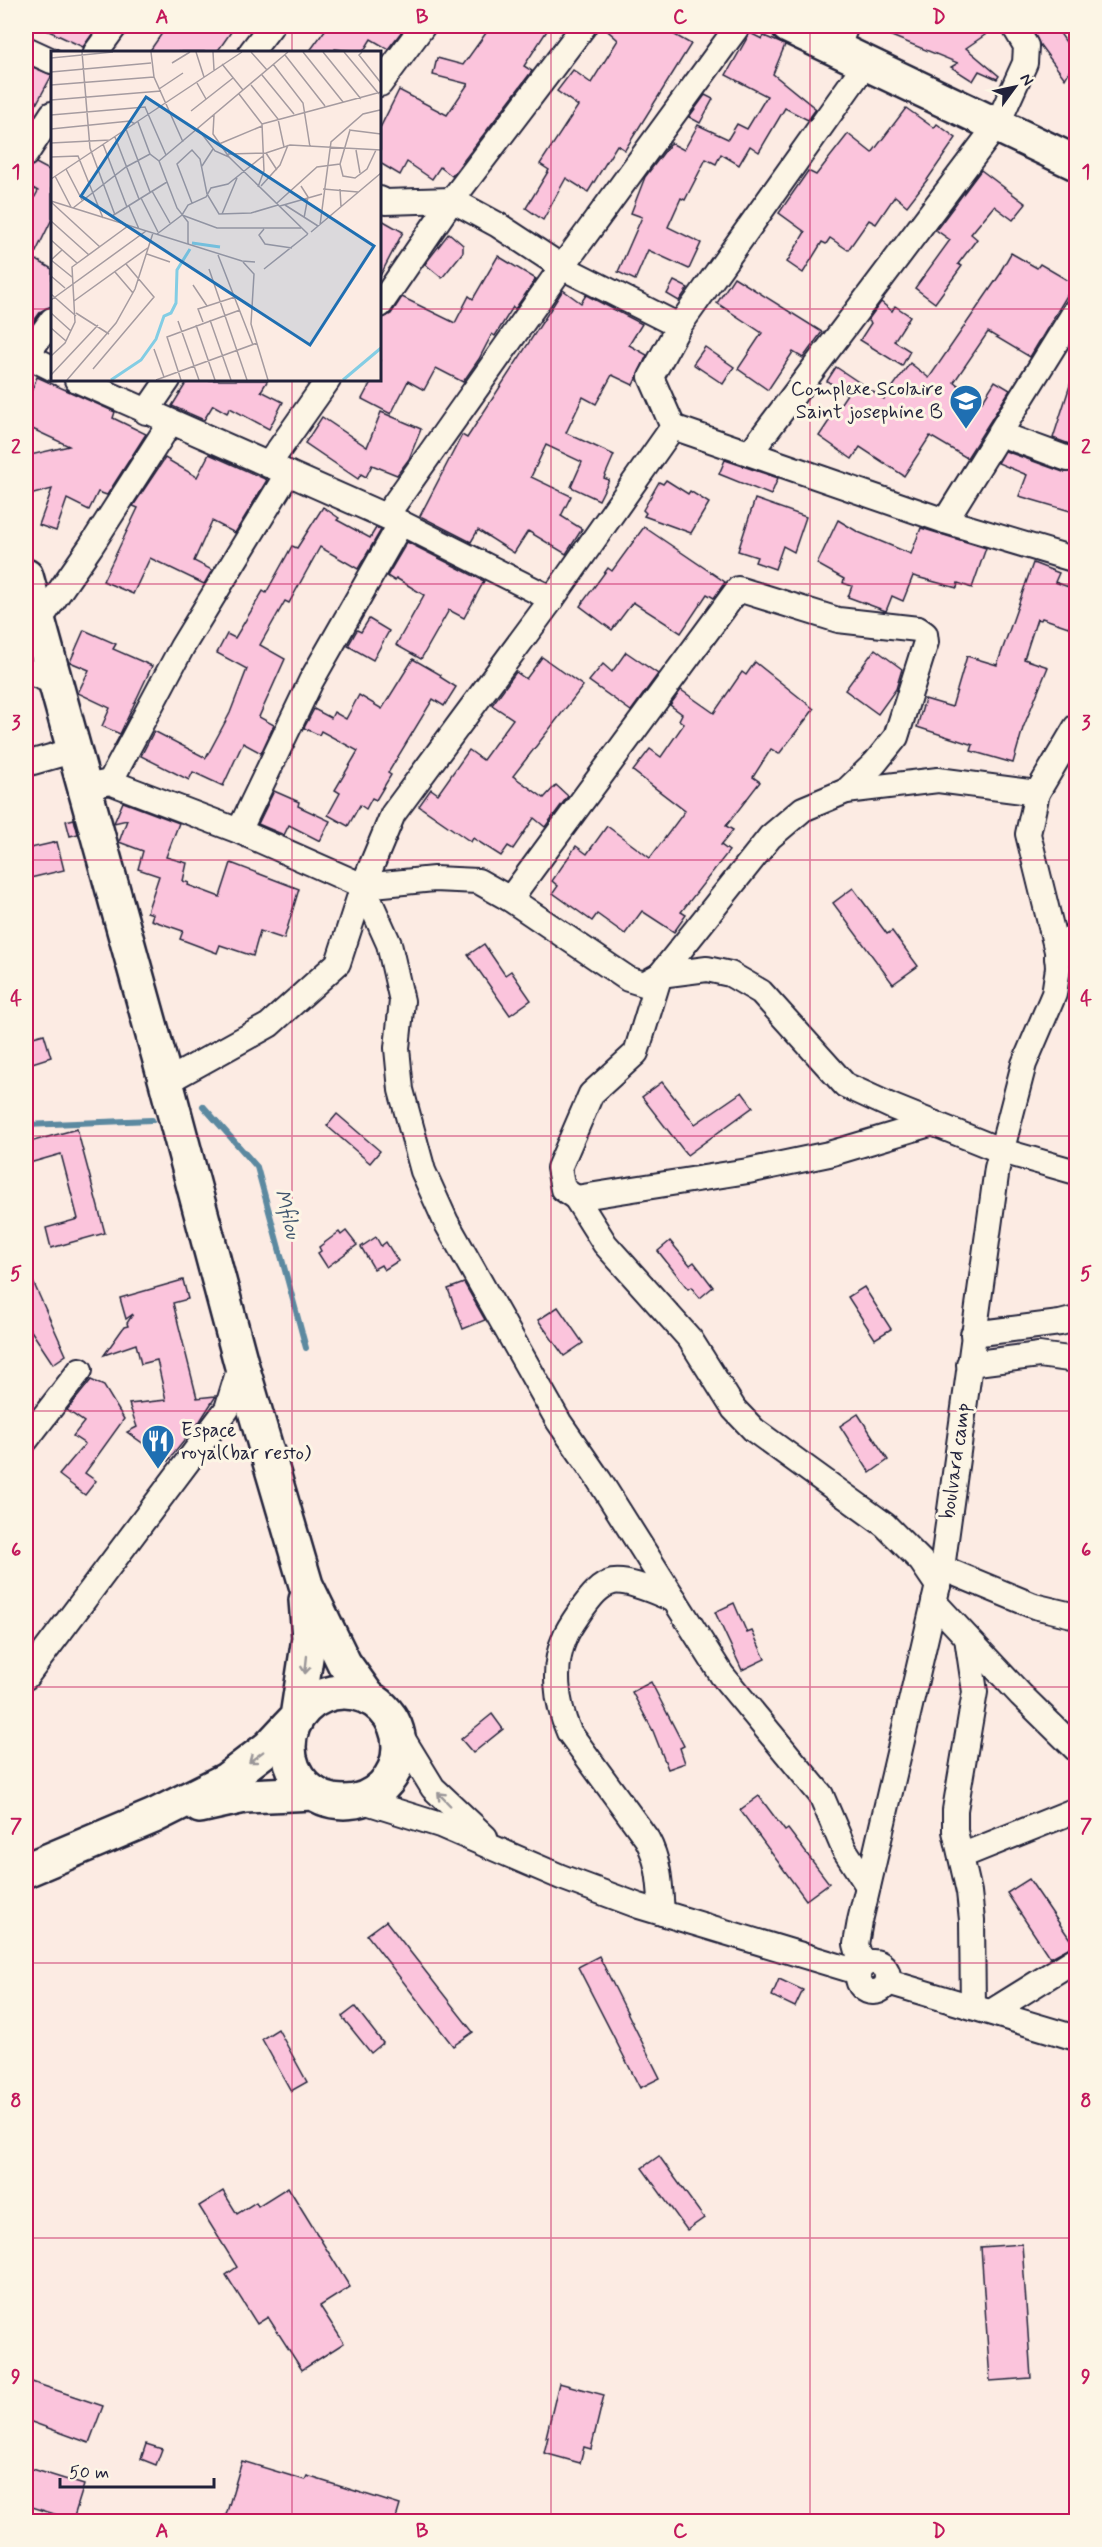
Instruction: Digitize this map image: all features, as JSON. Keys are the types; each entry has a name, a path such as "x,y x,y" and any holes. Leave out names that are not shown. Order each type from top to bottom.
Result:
{"main road":[{"path":"788,26 842,37 866,63 1077,163"},
{"path":"26,576 75,750 98,784 166,1082 241,1363 306,1585 344,1663 369,1698 384,1710 394,1726 399,1744 397,1762 389,1779 377,1792 360,1800 344,1802 328,1800 314,1793 301,1782 292,1767 288,1750 290,1732 297,1716 309,1638 306,1585"},
{"path":"26,1870 154,1816 226,1780 269,1747 308,1704 322,1696 337,1692 353,1692 369,1698"},
{"path":"154,1816 245,1796 314,1793"}],"street":[{"path":"97,51 115,26"},
{"path":"252,51 271,26"},
{"path":"381,83 423,26"},
{"path":"381,304 452,200 584,26"},
{"path":"239,831 311,681 394,520 562,267 738,26"},
{"path":"750,453 997,125 1025,63 1026,46 1014,26"},
{"path":"26,49 51,61"},
{"path":"866,63 679,326 651,377 673,427 945,521 1077,560"},
{"path":"26,154 51,116"},
{"path":"381,200 385,202 452,200 498,225 562,267 679,326"},
{"path":"945,521 1077,310"},
{"path":"51,321 26,356 51,368"},
{"path":"79,381 394,520 552,599"},
{"path":"146,412 167,381"},
{"path":"327,381 182,647 98,784 239,831 363,886 434,879 478,881 510,899 628,980 644,984 660,975 707,969 730,974 761,992 845,1084 1002,1151 1077,1172"},
{"path":"39,621 170,423"},
{"path":"166,1082 269,1025 338,963 363,886 393,814 552,599 673,427"},
{"path":"1000,435 1068,459"},
{"path":"510,899 738,589 838,620 918,629 925,634 926,642 896,737 875,763 846,791"},
{"path":"26,671 56,683"},
{"path":"1058,958 1028,834 1037,793 1077,727"},
{"path":"26,764 75,750"},
{"path":"1037,793 938,780 846,791 803,809 771,837 660,975 636,1053 591,1094 559,1168 563,1189 576,1198 605,1244 690,1339 734,1409 754,1430 885,1526 921,1561 967,1638 1077,1749"},
{"path":"363,886 389,944 400,990 402,1001 397,1048 401,1090 432,1195 536,1386 728,1682 821,1795 844,1849 868,1886"},
{"path":"1051,927 1077,933 1058,958"},
{"name":"boulvard camp","path":"860,1969 856,1944 938,1586 989,1218 1002,1151 1024,1064 1054,994 1058,958"},
{"path":"576,1198 748,1171 829,1154 933,1123"},
{"path":"973,1334 1077,1319"},
{"path":"969,1364 1039,1356 1077,1360"},
{"path":"26,1677 227,1409 241,1363"},
{"path":"26,1440 80,1370"},
{"path":"662,1913 659,1869 655,1852 569,1732 564,1721 556,1682 558,1658 565,1635 591,1596 601,1587 612,1582 625,1582 675,1600"},
{"path":"938,1586 1077,1616"},
{"path":"967,1638 975,1692 955,1810 955,1831 969,1892 982,2009"},
{"path":"394,1726 434,1788 503,1853"},
{"path":"360,1800 440,1825 561,1877 662,1913 860,1969 860,1986 872,1993 885,1988 888,1982 1077,2038"},
{"path":"961,1856 1077,1810"},
{"path":"982,2009 1077,1959"}],"building":[{"path":"38,26 98,26 83,47"},
{"path":"167,26 221,26 231,32 218,51 150,51"},
{"path":"328,26 406,26 388,49 371,39 364,51 335,49 334,51 310,51"},
{"path":"491,26 550,26 524,66 532,71 452,176 440,167 432,179 407,162 400,175 381,164 381,126 399,90 447,115 468,84 433,75 437,58 463,65"},
{"path":"602,26 659,26 691,44 625,150 617,145 588,192 566,178 543,220 526,208 549,170 540,164 578,106 557,91 573,70 591,83 618,40"},
{"path":"867,26 998,26 966,48 999,76 997,79 979,71 973,81 951,67 958,63"},
{"path":"1030,26 1055,26 1077,58 1065,79 1040,45"},
{"path":"750,33 785,45 773,74 816,109 808,120 785,108 759,152 750,146 739,165 721,154 716,164 706,159 685,200 681,198 668,227 701,243 689,269 648,250 635,280 618,272 642,217 631,213 645,177 671,143 684,150 698,125 728,139 737,124 747,129 767,96 726,75"},
{"path":"26,64 51,75 51,77 26,123"},
{"path":"705,95 713,99 700,123 689,117"},
{"path":"906,108 934,128 937,124 956,138 907,206 895,196 876,224 869,220 848,250 830,238 826,244 822,242 803,273 787,262 805,232 779,213 808,171 816,175 848,134 872,153"},
{"path":"36,163 49,170 51,165 51,221 33,258 51,268 51,306 41,311 26,332 26,213 38,191 26,184 26,168"},
{"path":"981,170 1026,204 1013,220 994,206 971,234 977,239 958,264 962,266 935,303 915,288 950,240 936,230"},
{"path":"381,220 403,232 381,274"},
{"path":"449,233 463,245 463,252 442,278 425,264"},
{"path":"1011,253 1037,268 1040,264 1074,284 1030,357 988,332 954,382 982,402 995,381 1010,390 967,458 930,436 904,476 860,447 852,459 819,436 847,394 827,381 836,367 884,399 910,363 929,378 1001,273"},
{"path":"498,256 536,279 515,309 513,307 495,336 492,334 479,359 463,382 436,368 424,390 408,381 391,414 362,399 371,381 381,381 381,319 391,314 402,297 455,323 469,296 473,299"},
{"path":"734,277 822,332 803,358 793,352 768,390 738,369 762,333 717,303"},
{"path":"674,281 688,288 679,301 667,294"},
{"path":"563,290 581,303 586,295 642,324 629,345 647,355 633,385 612,375 596,404 583,397 566,433 614,455 604,478 609,480 599,500 571,487 582,462 546,445 531,477 571,496 561,516 582,529 566,554 528,531 514,553 478,530 471,542 420,516 462,435 467,438"},
{"path":"881,302 892,311 895,306 910,316 894,341 910,351 902,366 860,340 871,323 868,320"},
{"path":"705,347 734,367 723,384 693,364"},
{"path":"1073,376 1077,376 1077,432 1072,445 1053,438"},
{"path":"37,377 115,412 113,418 146,434 107,495 98,492 89,510 67,499 56,531 39,525 52,489 26,496 26,456 69,446 26,426 26,404"},
{"path":"187,381 267,381 261,391 283,402 269,429 230,408 227,413 213,405 204,420 172,406"},
{"path":"381,412 421,429 409,459 397,475 372,465 366,477 361,474 358,479 305,443 322,417 367,447"},
{"path":"1005,451 1063,472 1077,470 1077,513 1019,496 1027,475 998,463"},
{"path":"209,454 267,480 235,533 212,521 194,561 212,570 204,584 150,558 133,594 103,581 138,508 133,506 165,458 197,477"},
{"path":"725,460 778,478 771,495 719,474"},
{"path":"666,480 688,494 690,491 709,503 691,533 644,516 646,513 643,510 659,482 663,484"},
{"path":"755,499 806,517 794,552 783,546 775,569 755,562 757,557 738,551"},
{"path":"323,507 339,518 337,520 370,538 376,528 381,530 358,569 320,547 289,603 285,601 260,645 285,659 259,717 274,725 261,753 243,743 223,786 193,772 189,780 141,756 154,731 206,758 230,713 247,669 217,653 227,634 235,638 263,591 266,593 292,546 297,548"},
{"path":"838,520 858,532 911,554 921,528 986,548 972,588 958,583 957,588 913,576 903,601 892,596 886,611 848,597 852,586 843,583 844,579 817,564"},
{"path":"644,527 725,582 714,598 707,594 681,633 633,602 612,630 580,606 608,568 612,571"},
{"path":"407,542 484,581 464,618 449,610 421,659 396,645 424,595 396,578 395,581 387,576"},
{"path":"1033,563 1059,573 1055,582 1077,590 1077,630 1042,618 1037,619 1024,659 1048,667 1023,728 1013,763 971,751 973,745 917,727 925,699 952,707 967,656 997,665"},
{"path":"369,619 389,631 373,660 348,646 357,630 361,632"},
{"path":"84,630 116,644 113,649 152,666 120,734 102,726 110,708 78,693 89,670 70,662"},
{"path":"875,649 902,669 896,689 878,714 845,690"},
{"path":"626,652 658,674 631,711 589,681 603,664 612,672"},
{"path":"542,657 583,686 513,776 544,798 556,785 568,796 545,827 534,818 513,849 508,846 501,856 473,838 471,842 419,806 431,789 438,794 469,750 483,760 513,719 492,705 516,672 526,679"},
{"path":"413,659 441,675 440,677 456,687 444,706 433,699 388,773 391,775 376,800 372,798 366,809 360,805 348,826 328,815 340,793 335,790 358,751 321,731 319,735 304,728 314,709 331,718 334,712 346,719 359,695 382,709"},
{"path":"755,662 814,709 779,754 771,749 753,777 760,782 726,826 733,830 721,845 729,851 681,912 686,915 674,932 642,911 625,934 597,914 592,921 553,893 558,886 552,881 576,846 587,854 607,826 650,858 685,811 633,771 650,749 661,757 684,724 679,720 682,714 670,705 681,690 714,713 742,672 746,675"},
{"path":"274,791 299,802 298,806 330,821 320,841 289,825 284,835 258,824"},
{"path":"123,802 179,823 166,857 187,863 183,881 189,883 188,885 220,897 231,863 299,889 284,939 260,931 253,956 220,945 217,953 180,939 183,931 151,920 153,914 147,912 159,876 138,869 143,851 119,842 127,820 114,823"},
{"path":"74,819 78,834 70,836 66,821"},
{"path":"57,842 64,870 26,879 26,849"},
{"path":"853,888 887,934 892,931 918,966 893,984 833,903"},
{"path":"484,944 505,975 511,971 531,1000 510,1015 468,955"},
{"path":"44,1034 51,1057 26,1065 26,1039"},
{"path":"662,1082 695,1124 742,1092 753,1107 687,1155 642,1097"},
{"path":"337,1114 380,1151 370,1163 327,1126"},
{"path":"77,1129 105,1233 51,1248 46,1228 78,1219 61,1154 26,1164 26,1143"},
{"path":"346,1231 357,1245 327,1267 318,1253 321,1251 319,1247 339,1232 341,1235"},
{"path":"376,1237 381,1246 386,1242 398,1261 384,1270 381,1265 374,1269 361,1247"},
{"path":"670,1241 690,1265 694,1262 713,1287 700,1298 691,1287 688,1289 658,1251"},
{"path":"26,1266 66,1355 53,1364 26,1323"},
{"path":"183,1280 188,1299 173,1303 197,1398 216,1396 200,1421 168,1461 127,1432 137,1427 129,1404 166,1400 157,1360 141,1364 136,1344 104,1355 124,1327 128,1326 127,1323 133,1314 126,1319 120,1298"},
{"path":"464,1283 485,1320 463,1329 448,1289"},
{"path":"864,1287 891,1329 875,1339 848,1297"},
{"path":"558,1307 583,1343 564,1356 538,1320"},
{"path":"91,1380 104,1386 124,1419 85,1473 96,1481 85,1495 59,1475 85,1444 73,1436 84,1422 67,1410"},
{"path":"858,1414 888,1460 870,1473 840,1426"},
{"path":"734,1603 747,1633 752,1631 765,1659 742,1670 715,1612"},
{"path":"651,1682 684,1746 680,1748 685,1763 668,1769 653,1731 632,1692"},
{"path":"492,1714 503,1729 473,1753 461,1739"},
{"path":"759,1796 785,1831 788,1829 829,1883 806,1900 740,1810"},
{"path":"1029,1879 1074,1945 1050,1958 1007,1893"},
{"path":"386,1921 473,2032 453,2046 367,1935"},
{"path":"599,1956 660,2078 640,2088 578,1967"},
{"path":"779,1979 803,1990 795,2007 772,1996"},
{"path":"355,2007 383,2043 371,2053 342,2017"},
{"path":"278,2029 307,2082 291,2091 262,2039"},
{"path":"659,2156 704,2218 687,2230 642,2168"},
{"path":"288,2187 350,2287 320,2306 344,2343 302,2370 268,2317 257,2324 226,2275 237,2267 199,2206 223,2191 237,2214 256,2202 258,2206"},
{"path":"1022,2244 1031,2378 990,2381 981,2247"},
{"path":"26,2380 103,2406 89,2443 26,2420"},
{"path":"559,2383 604,2395 591,2449 584,2447 580,2463 544,2453"},
{"path":"146,2444 162,2449 156,2465 141,2459"},
{"path":"242,2461 305,2480 307,2476 400,2505 395,2522 224,2522"},
{"path":"26,2467 84,2485 73,2520 26,2505"}],"waterway":[{"name":"Mfilou","path":"203,1106 257,1167 306,1348"},
{"name":"Mfilou","path":"26,1125 152,1120"}],"place":[{"name":"Complexe Scolaire Saint josephine B","path":"966,430"},
{"name":"Espace royal(bar resto)","path":"158,1470"}]}
